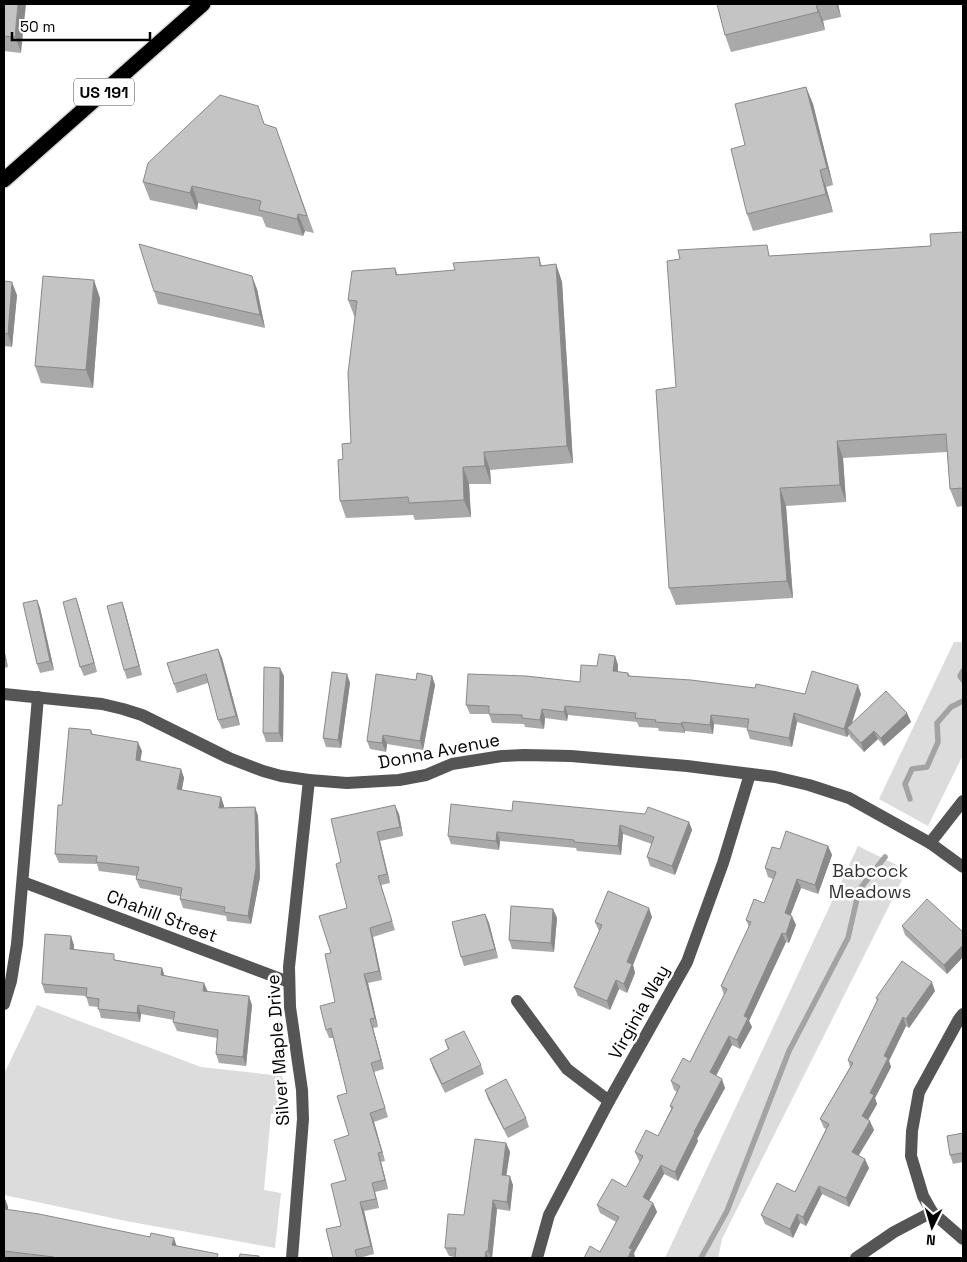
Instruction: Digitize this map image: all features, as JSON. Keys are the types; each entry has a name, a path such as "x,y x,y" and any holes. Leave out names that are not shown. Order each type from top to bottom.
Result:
{"highway":[{"name":"US 191","path":"4,180 203,4"}],"street":[{"name":"Donna Avenue","path":"4,694 102,704 123,709 142,715 229,758 281,776 309,780 347,783 399,780 426,775 452,764 502,756 524,755 571,756 775,777 810,785 850,798 930,843 963,867"},
{"path":"4,1004 11,981 17,944 38,697"},
{"name":"Virginia Way","path":"537,1258 549,1215 609,1101 687,962 723,863 750,774"},
{"name":"Silver Maple Drive","path":"292,1258 303,1119 302,1090 290,1007 289,982 299,862 309,780"},
{"path":"930,843 963,801"},
{"name":"Chahill Street","path":"22,882 289,982"},
{"path":"517,1000 568,1070 609,1101"},
{"path":"963,1014 937,1056 919,1092 912,1131 911,1156 923,1196 932,1212 963,1239"},
{"path":"856,1258 894,1232 932,1212"}],"green space":[{"path":"954,642 963,642 963,755 928,826 879,799"},
{"name":"Babcock Meadows","path":"858,846 907,870 722,1239 718,1258 665,1258"},
{"path":"37,1005 201,1067 282,1076 288,1101 287,1113 271,1114 264,1190 281,1193 275,1248 126,1221 4,1195 4,1074"}],"building":[{"path":"4,4 18,4 15,37 4,36"},
{"path":"717,4 816,4 818,12 725,35"},
{"path":"806,87 827,168 820,170 826,194 747,214 731,149 745,145 735,104"},
{"path":"220,95 258,106 264,124 276,128 307,216 298,214 297,219 259,210 261,201 192,186 190,193 143,182 148,163"},
{"path":"963,232 963,488 950,489 946,434 837,441 840,485 780,488 787,581 669,588 656,390 676,387 667,261 680,259 678,250 767,245 769,256 931,246 930,234"},
{"path":"139,244 252,276 260,315 154,291"},
{"path":"539,257 540,266 556,264 567,446 484,452 485,466 463,467 464,500 409,503 408,497 340,501 338,460 343,459 342,444 351,443 348,373 357,301 348,300 352,271 395,268 396,275 455,270 453,263"},
{"path":"43,276 94,280 86,370 35,366"},
{"path":"4,281 12,282 8,334 4,333"},
{"path":"76,598 94,663 80,667 63,602"},
{"path":"37,600 50,661 37,664 23,603"},
{"path":"122,602 139,666 124,670 107,606"},
{"path":"218,649 236,716 218,720 206,674 174,684 167,663"},
{"path":"599,654 615,656 613,671 628,673 628,676 691,680 755,688 756,684 805,694 812,671 858,685 844,729 794,713 789,738 747,730 749,719 711,715 710,725 682,722 681,724 635,718 636,713 565,706 564,712 542,709 540,720 522,718 522,715 489,714 489,706 466,705 468,674 526,676 580,682 581,665 597,666"},
{"path":"264,667 280,668 279,733 263,733"},
{"path":"332,672 347,674 338,740 323,738"},
{"path":"417,673 432,676 420,741 383,735 382,743 367,741 376,674 416,680"},
{"path":"886,691 907,713 881,738 874,731 861,743 847,728"},
{"path":"69,728 91,730 91,734 138,742 136,760 181,769 177,789 221,797 219,808 255,807 256,868 248,916 224,912 225,907 180,899 182,888 136,879 139,867 96,862 97,856 55,854 58,805 62,805"},
{"path":"513,801 645,814 648,807 689,822 672,866 647,857 654,837 620,825 618,846 497,832 496,841 448,836 451,804 512,811"},
{"path":"395,805 400,827 377,832 387,874 378,876 392,921 370,928 379,971 364,974 375,1018 370,1019 381,1060 371,1063 385,1108 370,1113 382,1152 378,1153 385,1180 372,1183 376,1199 360,1202 371,1246 355,1250 357,1258 333,1258 326,1229 341,1226 331,1184 346,1180 334,1140 349,1135 337,1096 347,1093 331,1028 326,1030 320,1006 335,1002 325,954 331,953 319,916 347,908 336,864 341,862 331,819"},
{"path":"786,831 828,846 815,885 797,879 785,913 792,916 786,934 782,933 744,1016 748,1018 737,1040 729,1036 710,1072 722,1079 675,1172 661,1165 643,1197 653,1203 629,1248 632,1249 628,1258 584,1258 590,1246 600,1252 619,1217 597,1205 612,1179 626,1187 643,1156 635,1152 646,1130 658,1136 673,1107 670,1106 680,1086 671,1081 683,1058 690,1062 727,989 721,986 751,922 746,920 754,899 764,903 776,872 765,868 772,847 780,849"},
{"path":"608,891 649,908 627,962 632,964 624,984 616,980 607,1001 574,987 602,925 595,922"},
{"path":"927,899 963,932 963,945 944,965 902,926"},
{"path":"511,906 553,909 551,943 509,940"},
{"path":"485,914 495,949 461,957 452,922"},
{"path":"45,934 71,936 70,949 114,954 114,960 162,968 161,975 204,983 203,991 249,996 243,1057 216,1054 218,1030 173,1022 175,1012 138,1005 137,1013 98,1009 99,999 86,997 87,988 42,984"},
{"path":"902,961 932,982 906,1019 903,1017 884,1056 888,1058 870,1093 874,1095 862,1116 870,1121 852,1152 865,1159 846,1198 819,1186 803,1217 797,1214 790,1229 761,1215 777,1183 795,1192 829,1124 820,1119 853,1063 848,1060 878,999 876,998"},
{"path":"464,1031 481,1065 442,1084 430,1059 449,1049 445,1040"},
{"path":"506,1079 526,1118 504,1129 485,1090"},
{"path":"963,1133 963,1161 962,1153 950,1155 947,1136"},
{"path":"475,1139 506,1143 502,1175 510,1176 507,1202 493,1200 488,1251 486,1251 485,1258 455,1258 456,1248 445,1248 448,1214 464,1215"},
{"path":"4,1209 39,1214 150,1237 151,1233 174,1238 172,1245 218,1254 217,1258 54,1258 4,1251"},
{"path":"240,1254 259,1256 259,1258 239,1258"}],"waterway":[{"path":"963,671 960,676 963,680"},
{"path":"910,799 905,784 912,769 927,767 938,742 937,723 951,707 963,701"},
{"path":"701,1258 727,1211 789,1051 848,938 859,890 885,857"}]}
